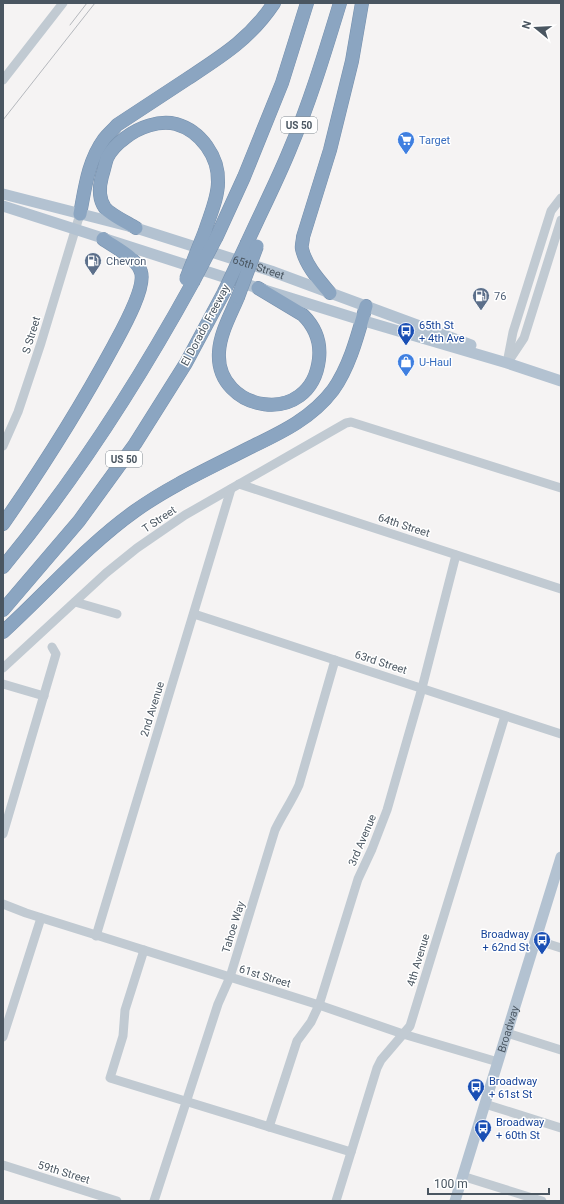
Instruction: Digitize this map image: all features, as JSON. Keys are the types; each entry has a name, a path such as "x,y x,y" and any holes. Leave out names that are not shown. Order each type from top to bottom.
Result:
{"highway":[{"path":"80,214 88,173 94,155 104,139 117,125 242,41 263,19 274,3"},
{"name":"US 50","path":"3,567 63,490 112,419 158,345 190,281 211,234 244,177 279,90 307,3"},
{"name":"El Dorado Freeway","path":"3,610 79,521 135,444 186,363 224,292 252,245 304,114 340,3"},
{"path":"330,293 316,277 307,263 302,248 303,237 330,150 348,76 362,3"},
{"path":"136,228 106,209 102,202 100,184 107,158 120,141 138,129 150,125 172,124 184,127 195,134 204,142 214,160 218,172 218,189 211,234"},
{"path":"3,524 48,458 92,387 136,301 142,277 139,266 103,239"},
{"path":"252,245 238,297 221,342 220,361 226,379 236,391 248,400 274,405 286,403 296,399 305,391 315,375 319,356 316,334 313,327 303,315 294,308 258,288"},
{"path":"3,632 98,540 135,511 175,486 296,425 316,409 333,390 346,368 366,306"}],"main road":[{"name":"65th Street","path":"3,194 27,202 136,228 271,271 472,346 507,363"},
{"name":"65th Street","path":"3,206 258,288 507,363 561,381"},
{"name":"Broadway","path":"455,1201 561,857"}],"street":[{"path":"3,80 63,3"},
{"path":"507,363 513,332 551,211 561,198"},
{"name":"S Street","path":"3,446 18,412 35,363 80,214"},
{"path":"507,363 524,338 561,220"},
{"name":"T Street","path":"3,668 106,573 137,548 185,515 346,423 351,422 561,488"},
{"name":"64th Street","path":"235,486 561,588"},
{"name":"2nd Avenue","path":"96,936 194,614 235,486"},
{"name":"3rd Avenue","path":"269,1127 297,1041 311,1022 319,1005 358,879 372,849 387,810 422,688 456,554"},
{"path":"75,602 117,614"},
{"name":"63rd Street","path":"194,614 561,734"},
{"path":"3,834 56,654 52,647"},
{"name":"Tahoe Way","path":"154,1201 218,1004 230,977 275,830 299,785 335,660"},
{"path":"3,684 44,696"},
{"name":"4th Avenue","path":"336,1201 377,1068 381,1060 410,1026 506,716"},
{"name":"61st Street","path":"3,904 96,936 319,1005 403,1034 498,1062"},
{"path":"3,1037 41,918"},
{"path":"536,940 561,948"},
{"path":"144,950 125,1010 123,1036 110,1078 352,1152"},
{"path":"507,1033 561,1050"},
{"path":"485,1104 561,1128"},
{"name":"59th Street","path":"3,1165 117,1201"},
{"path":"462,1176 542,1201"}],"tram line":[{"path":"70,25 87,3"},
{"path":"3,120 95,3"}],"place":[{"name":"Target","path":"406,155"},
{"name":"Chevron","path":"93,276"},
{"name":"76","path":"481,311"},
{"name":"65th St + 4th Ave","path":"406,346"},
{"name":"U-Haul","path":"406,377"},
{"name":"Broadway + 62nd St","path":"542,955"},
{"name":"Broadway + 61st St","path":"476,1102"},
{"name":"Broadway + 60th St","path":"483,1143"}]}
